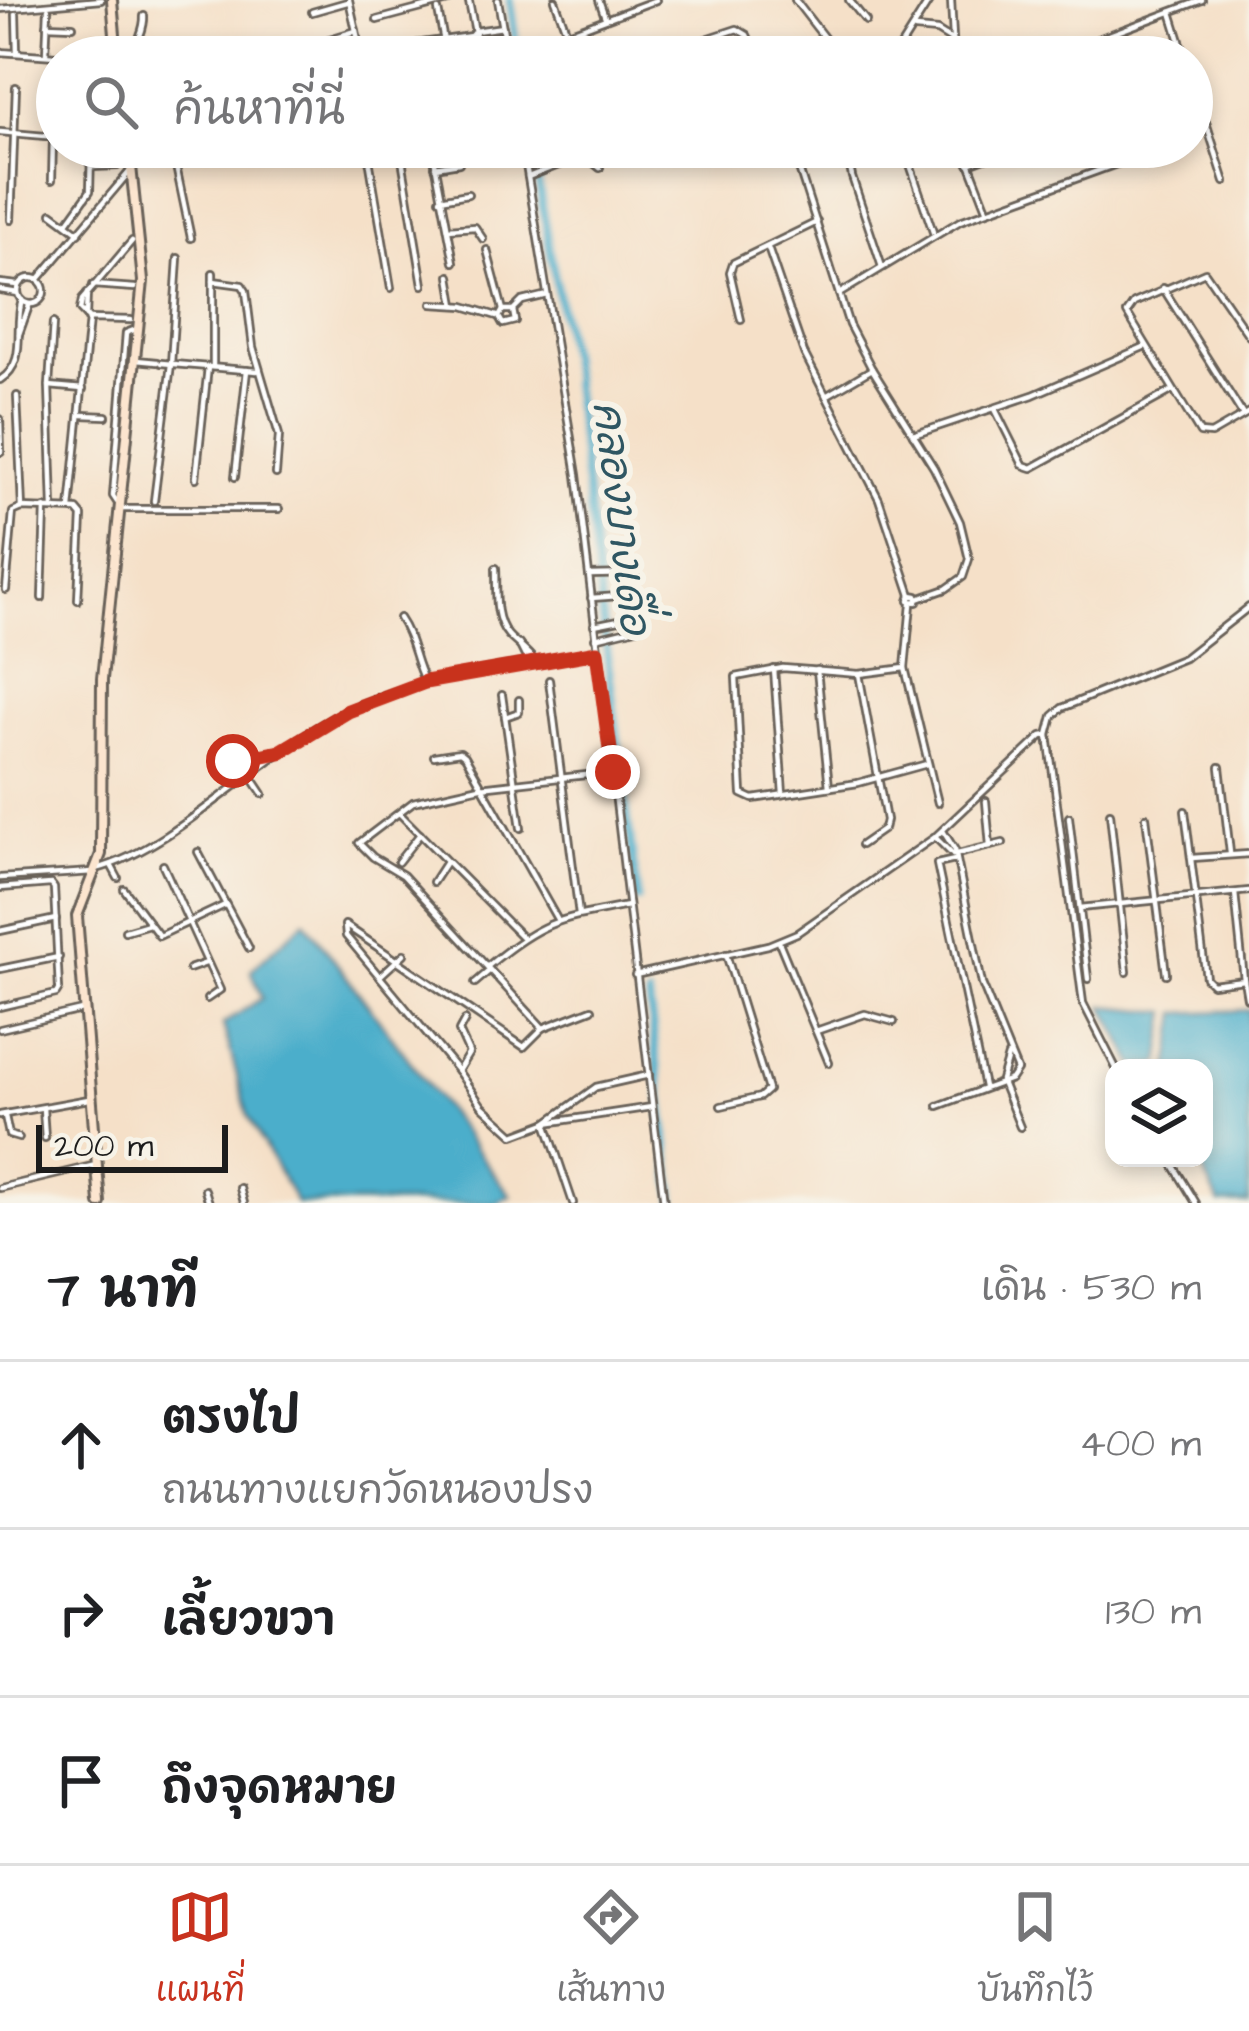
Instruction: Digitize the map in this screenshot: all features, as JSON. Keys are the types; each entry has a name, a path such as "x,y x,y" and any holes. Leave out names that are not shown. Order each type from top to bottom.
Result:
{"street":[{"path":"0,9 101,0"},
{"path":"112,0 115,36"},
{"path":"377,20 452,0"},
{"path":"498,0 504,36"},
{"path":"555,0 567,33"},
{"path":"599,0 606,19"},
{"path":"559,36 656,0"},
{"path":"795,0 823,36"},
{"path":"849,0 866,22"},
{"path":"909,36 930,0"},
{"path":"951,0 953,36"},
{"path":"1106,36 1202,0"},
{"path":"312,12 350,1 357,36"},
{"path":"469,2 474,36 503,27"},
{"path":"47,36 48,10"},
{"path":"438,10 443,36"},
{"path":"1171,12 1178,36"},
{"path":"16,14 17,52"},
{"path":"139,36 145,27 144,16"},
{"path":"47,25 73,26"},
{"path":"716,36 737,29 747,36"},
{"path":"914,29 945,36"},
{"path":"341,36 356,32"},
{"path":"0,52 36,53"},
{"path":"11,220 16,87"},
{"path":"0,133 36,136"},
{"path":"1213,144 1225,182"},
{"path":"52,180 53,168"},
{"path":"67,223 90,191 93,168"},
{"path":"176,168 190,238"},
{"path":"371,168 391,288"},
{"path":"404,168 423,284"},
{"path":"435,168 454,262"},
{"path":"530,168 596,598 601,637 597,652 664,1203"},
{"path":"533,175 551,168"},
{"path":"799,168 839,294 872,369 951,500 969,559 956,583 913,599"},
{"path":"850,168 882,267"},
{"path":"911,168 934,235"},
{"path":"971,168 987,209"},
{"path":"839,294 934,235 987,209 1104,168"},
{"path":"0,380 15,365 26,280 38,280 131,170"},
{"path":"131,170 142,239 135,324 150,362"},
{"path":"90,191 105,201"},
{"path":"440,199 468,194"},
{"path":"52,213 79,233"},
{"path":"741,320 731,268 737,260 817,222"},
{"path":"446,230 475,227 483,239"},
{"path":"70,509 87,317 80,307 92,285 132,241"},
{"path":"768,248 792,323 879,499 913,599 905,668 938,803"},
{"path":"487,250 503,324 511,325 516,318 513,310"},
{"path":"154,501 178,258"},
{"path":"1163,288 1246,413 1204,435 1127,313 1163,288 1197,272 1208,273 1249,336"},
{"path":"450,276 455,305"},
{"path":"196,478 210,367 213,277 244,287 249,333 279,435 276,474"},
{"path":"0,286 38,303 43,296 38,280"},
{"path":"92,285 135,288"},
{"path":"432,304 501,313 547,295"},
{"path":"87,317 135,324"},
{"path":"42,598 49,508 52,323"},
{"path":"100,1203 78,908 100,854 102,679 121,505 117,417 126,333 135,324"},
{"path":"913,435 995,409 1146,346"},
{"path":"150,362 260,371"},
{"path":"117,417 150,362"},
{"path":"826,395 872,369"},
{"path":"235,476 247,370"},
{"path":"49,386 83,389"},
{"path":"995,409 1023,465 1032,468 1173,390"},
{"path":"17,396 22,508"},
{"path":"81,415 117,417"},
{"path":"0,419 1,452"},
{"path":"924,452 931,432"},
{"path":"121,505 279,509"},
{"path":"6,590 12,515 22,508 77,509 82,516 78,600"},
{"path":"496,568 504,631 532,663"},
{"path":"593,575 637,574"},
{"path":"596,598 633,595"},
{"path":"1111,1059 1083,1003 1048,735 1053,716 1062,708 1184,658 1249,607"},
{"path":"399,618 425,682"},
{"path":"598,624 624,619"},
{"path":"601,637 640,627"},
{"path":"0,878 115,872 280,752 348,711 425,682 597,652"},
{"path":"905,668 860,674 774,669 736,677 741,790 748,799 876,778 927,764"},
{"path":"774,669 783,794"},
{"path":"818,670 829,787"},
{"path":"860,674 886,824 861,845"},
{"path":"549,680 579,916"},
{"path":"502,695 521,828"},
{"path":"506,717 519,712 519,700"},
{"path":"635,975 779,942 943,831 1048,735"},
{"path":"214,754 227,761 280,752"},
{"path":"434,756 460,752 557,919"},
{"path":"1220,766 1230,854"},
{"path":"543,1028 403,875 360,846 361,841 413,802 480,788 613,772"},
{"path":"251,776 263,794"},
{"path":"986,801 990,846"},
{"path":"1185,811 1206,978 1212,984 1244,980"},
{"path":"398,812 523,937"},
{"path":"1110,813 1127,972"},
{"path":"1069,817 1088,979"},
{"path":"1146,817 1166,974"},
{"path":"943,831 953,845 982,984 1008,1056 1000,1080 1021,1127"},
{"path":"398,862 420,834"},
{"path":"935,837 954,857"},
{"path":"983,1087 937,864 1003,843"},
{"path":"198,852 249,948"},
{"path":"1192,858 1249,854"},
{"path":"433,882 447,861"},
{"path":"163,865 220,992 207,999"},
{"path":"0,888 51,884 59,958 56,994 0,1007"},
{"path":"124,889 159,937 225,905"},
{"path":"1080,908 1249,891"},
{"path":"1235,892 1247,998"},
{"path":"475,983 523,937 557,919 629,906"},
{"path":"0,931 56,919"},
{"path":"125,931 149,924"},
{"path":"592,1009 543,1028 524,1047 345,925 346,937 482,1106 514,1135 546,1123 652,1107"},
{"path":"779,942 830,1063"},
{"path":"0,969 79,954"},
{"path":"380,976 404,954"},
{"path":"721,1106 760,1097 768,1090 726,954"},
{"path":"189,969 208,962"},
{"path":"0,1029 84,1010"},
{"path":"816,1031 865,1014 893,1022"},
{"path":"458,1071 469,1053 460,1031 465,1020"},
{"path":"546,1123 596,1087 649,1075"},
{"path":"938,1106 1000,1080"},
{"path":"19,1138 9,1136 2,1114 91,1099"},
{"path":"43,1108 45,1138"},
{"path":"546,1123 573,1203"},
{"path":"0,1188 96,1165"},
{"path":"1174,1167 1196,1203"},
{"path":"239,1188 244,1203"},
{"path":"206,1190 209,1203"}],"water":[{"path":"305,921 511,1196 495,1203 296,1203 248,1116 223,1024 262,998 251,970"},
{"path":"1104,1006 1168,1012 1161,1059 1131,1059"},
{"path":"1249,1010 1249,1203 1219,1203 1201,1167 1213,1167 1213,1059 1170,1059 1178,1013"}],"waterway":[{"name":"คลองบางเดื่อ","path":"510,0 515,36"},
{"name":"คลองบางเดื่อ","path":"536,168 572,375 638,899"},
{"name":"คลองบางเดื่อ","path":"649,997 675,1203"}],"route":[{"path":"233,761 280,752 348,711 425,682 597,652 613,772"}]}
